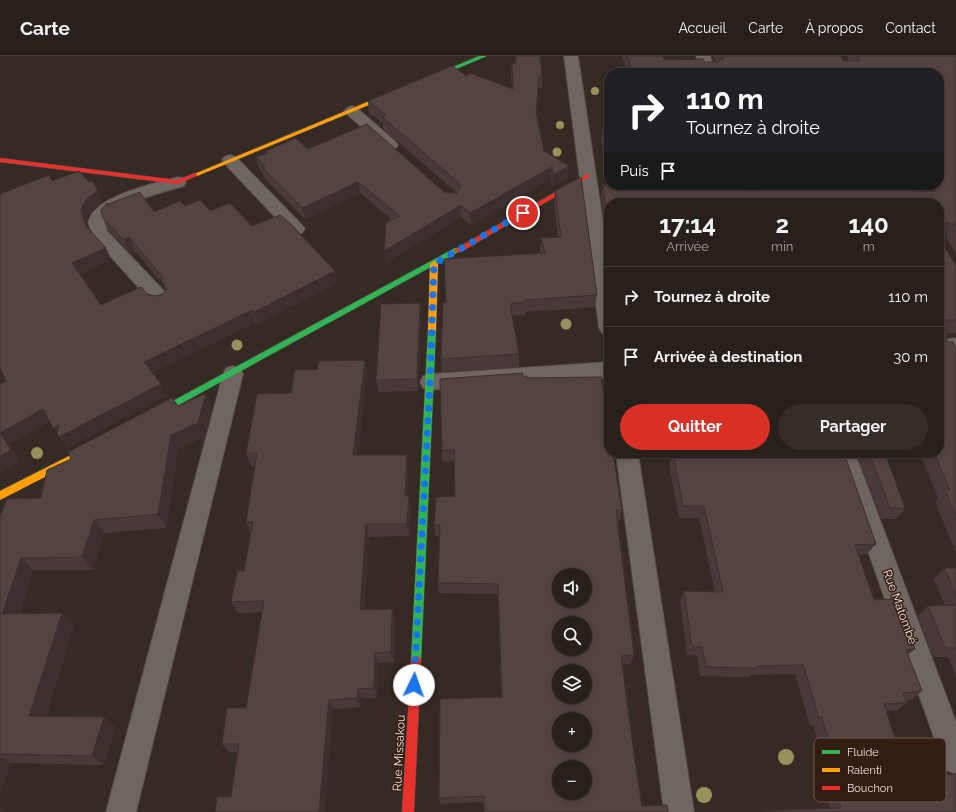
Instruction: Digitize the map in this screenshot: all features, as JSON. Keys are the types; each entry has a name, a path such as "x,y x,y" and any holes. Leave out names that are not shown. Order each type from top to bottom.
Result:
{"street":[{"path":"418,83 484,56"},
{"path":"571,56 604,293"},
{"path":"703,56 707,68"},
{"path":"161,300 99,233 96,225 98,216 104,209 178,182 403,90"},
{"path":"352,111 404,158"},
{"path":"0,160 178,182"},
{"path":"230,160 296,229"},
{"path":"141,422 233,374 434,264 587,176"},
{"name":"Rue Missakou","path":"408,812 430,382 434,264"},
{"path":"944,346 956,345"},
{"path":"430,382 604,370"},
{"path":"121,812 233,374"},
{"path":"0,496 85,452"},
{"path":"628,458 679,812"},
{"name":"Rue Matombé","path":"846,458 956,760"}],"building":[{"path":"516,56 540,56 542,77 539,77 536,113 544,151 569,166 553,175 552,167 470,213 461,205 384,251 386,223 400,216 358,182 302,208 262,167 265,166 256,157 268,153 266,151 296,138 308,149 367,124 444,192 457,193 461,187 458,182 382,117 386,115 368,101 452,66 467,76 470,73 513,89 512,64 516,64"},
{"path":"628,56 663,56 664,60 703,59 705,62 719,62 720,59 724,59 722,56 841,56 843,61 860,61 858,56 956,56 956,228 954,224 946,222 945,247 956,266 956,320 944,320 944,198 605,198 603,184 604,190 944,190 944,68 631,68"},
{"path":"79,171 89,182 92,181 98,190 86,200 81,210 86,226 106,248 72,263 101,305 141,287 147,294 155,296 163,294 167,289 161,279 163,278 129,237 124,240 103,218 101,210 107,203 108,204 140,192 154,212 180,201 185,206 200,200 210,211 230,203 252,226 280,215 290,223 335,271 254,312 252,310 144,362 161,384 59,437 57,434 59,425 53,428 43,409 0,433 0,384 6,381 0,368 0,194 49,175 52,181"},
{"path":"581,177 597,295 525,300 526,302 510,304 519,354 441,359 443,303 446,303 444,259 545,253 541,238 561,237 555,191"},
{"path":"420,303 417,379 376,380 381,304"},
{"path":"944,326 946,329 947,342 953,342 956,349 956,516 945,490 950,490 936,458 944,458"},
{"path":"365,360 353,455 407,455 405,496 409,496 407,524 366,524 360,610 392,609 391,652 375,653 374,688 358,689 357,698 329,700 319,812 215,812 217,797 231,797 239,744 222,744 227,708 246,708 264,601 231,602 237,571 244,571 253,522 246,522 257,453 246,453 257,394 291,393 295,370 317,370 319,361"},
{"path":"523,373 523,377 527,376 527,378 601,377 604,396 604,458 614,458 622,510 616,510 634,655 621,656 635,762 642,806 667,805 668,812 484,812 484,796 439,798 440,699 502,697 498,584 438,583 440,525 434,525 436,497 455,496 454,450 442,450 440,379"},
{"path":"206,393 198,423 171,435 158,514 94,520 82,557 21,558 2,614 62,613 29,716 104,717 92,756 0,754 0,516 7,499 41,498 47,470 71,459 68,452 172,398 178,406"},
{"path":"0,433 11,450 0,456"},
{"path":"674,458 846,458 876,544 855,545 874,600 893,599 896,607 900,607 915,649 906,650 922,691 903,693 907,703 884,704 895,738 828,738 822,717 819,718 803,665 757,666 757,668 706,667 702,647 692,646 684,591 723,592 704,506 683,506"},
{"path":"871,458 887,458 905,508 890,508"},
{"path":"944,568 956,568 956,595"},
{"path":"956,605 956,648 945,648 928,606"},
{"path":"946,774 956,774 956,812 765,812 841,808 839,802 946,802"}],"traffic: fast":[{"path":"428,79 484,56"},
{"path":"150,417 458,250"},
{"path":"416,661 432,330"}],"traffic: slow":[{"path":"195,175 396,92"},
{"path":"432,330 434,264"},
{"path":"0,496 73,458"}],"traffic: jam":[{"path":"0,160 178,182 195,175"},
{"path":"458,250 587,176"},
{"path":"408,812 416,661"}],"route":[{"path":"414,685 430,382 434,264 523,213"}]}
